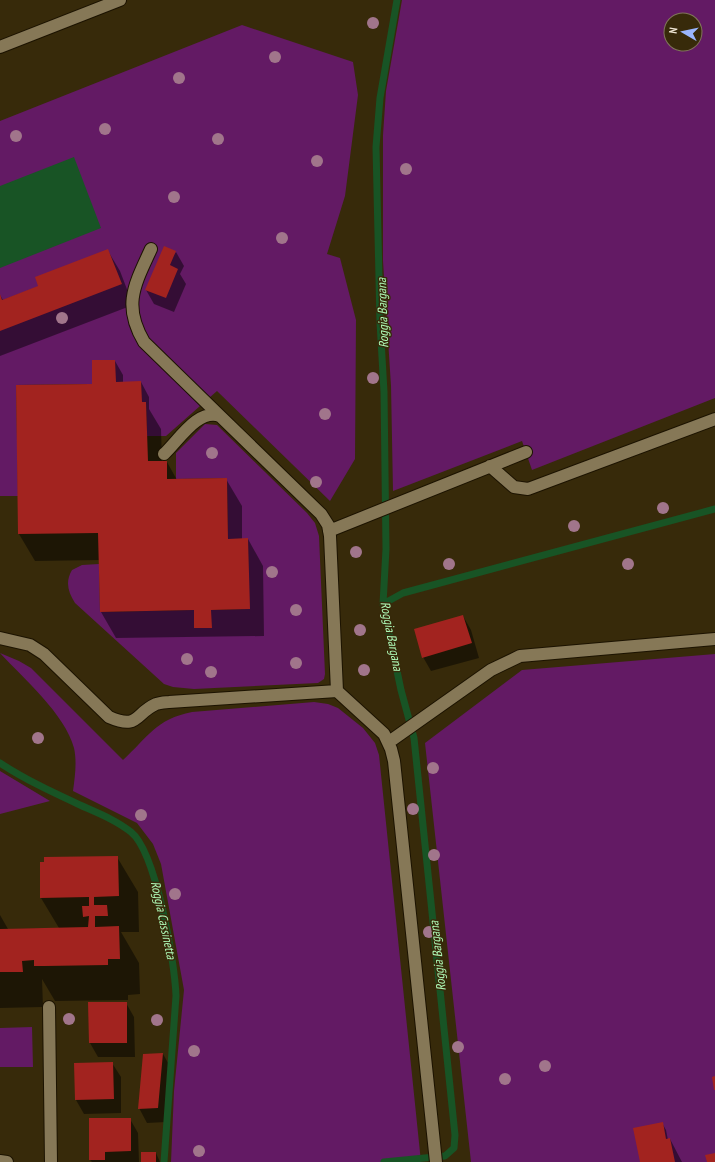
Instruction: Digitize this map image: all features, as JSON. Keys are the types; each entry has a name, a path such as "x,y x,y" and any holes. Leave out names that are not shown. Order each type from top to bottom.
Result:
{"street":[{"path":"0,47 120,0"},
{"path":"151,249 132,296 133,314 137,329 144,342 321,514 328,525 337,691 384,734 389,742 394,761 436,1162"},
{"path":"164,454 199,418 209,414 220,416"},
{"path":"490,466 514,487 528,490 715,419"},
{"path":"329,531 526,452"},
{"path":"0,638 30,645 44,654 109,717 128,722 136,720 156,704 169,702 337,691"},
{"path":"389,742 491,670 520,656 715,639"},
{"path":"49,1007 51,1162"},
{"path":"0,1162 7,1162"}],"shaded area":[{"path":"402,0 715,0 715,398 532,470 522,441 393,491 391,386 383,261 383,135 386,91"},
{"path":"242,25 353,62 358,95 345,196 327,254 340,258 356,320 355,459 330,501 217,391 166,436 147,436 146,402 88,403 87,384 16,385 18,496 0,496 0,121"},
{"path":"74,157 101,228 0,268 0,186"},
{"path":"205,424 217,425 307,513 315,523 319,536 325,674 324,679 318,683 194,689 173,687 164,684 75,603 71,595 68,583 72,570 82,565 99,564 100,612 194,610 211,628 211,610 249,609 248,539 228,539 227,478 176,479 176,453"},
{"path":"0,653 31,668 123,760 161,724 180,715 192,712 314,702 328,704 338,708 363,728 375,743 379,755 421,1162 171,1162 174,1091 184,990 161,864 153,844 137,823 73,791 75,759 74,748 69,735 62,722 43,698"},
{"path":"715,654 715,1162 471,1162 425,743 522,670"},
{"path":"0,771 50,801 0,814"},
{"path":"32,1027 33,1067 0,1067 0,1028"}],"building":[{"path":"164,246 176,251 170,265 178,269 166,298 145,290"},
{"path":"108,249 122,284 0,331 0,294 2,300 38,286 35,277"},
{"path":"92,360 115,360 116,382 141,381 142,402 146,402 148,461 167,461 167,479 227,478 228,539 248,538 250,609 211,610 212,628 194,628 194,610 100,612 98,533 18,534 16,385 92,384"},
{"path":"463,615 472,643 422,658 414,629"},
{"path":"118,856 119,896 94,897 94,905 107,905 108,916 95,916 95,927 119,926 120,959 108,959 108,965 34,966 34,960 22,961 23,972 0,972 0,929 88,927 89,916 83,917 82,906 89,906 89,897 40,898 40,862 44,862 44,857"},
{"path":"88,1002 127,1002 127,1043 89,1043"},
{"path":"163,1053 158,1108 138,1109 143,1054"},
{"path":"113,1062 114,1099 75,1100 74,1063"},
{"path":"715,1076 715,1090 714,1090 712,1077"},
{"path":"89,1118 131,1118 131,1151 105,1152 105,1160 89,1160"},
{"path":"663,1122 666,1139 670,1138 675,1162 640,1162 633,1128"},
{"path":"141,1152 156,1152 156,1162 141,1162"},
{"path":"715,1153 715,1162 707,1162 705,1155"}],"waterway":[{"name":"Roggia Bargana","path":"384,1162 445,1156 454,1148 455,1135 414,738 401,690 383,604 386,549 384,392 380,322 376,147 380,98 397,0"},
{"path":"383,604 403,593 715,509"},
{"name":"Roggia Cassinetta","path":"0,763 39,786 119,824 131,832 140,843 148,861 156,884 168,935 176,996 164,1162"}]}
